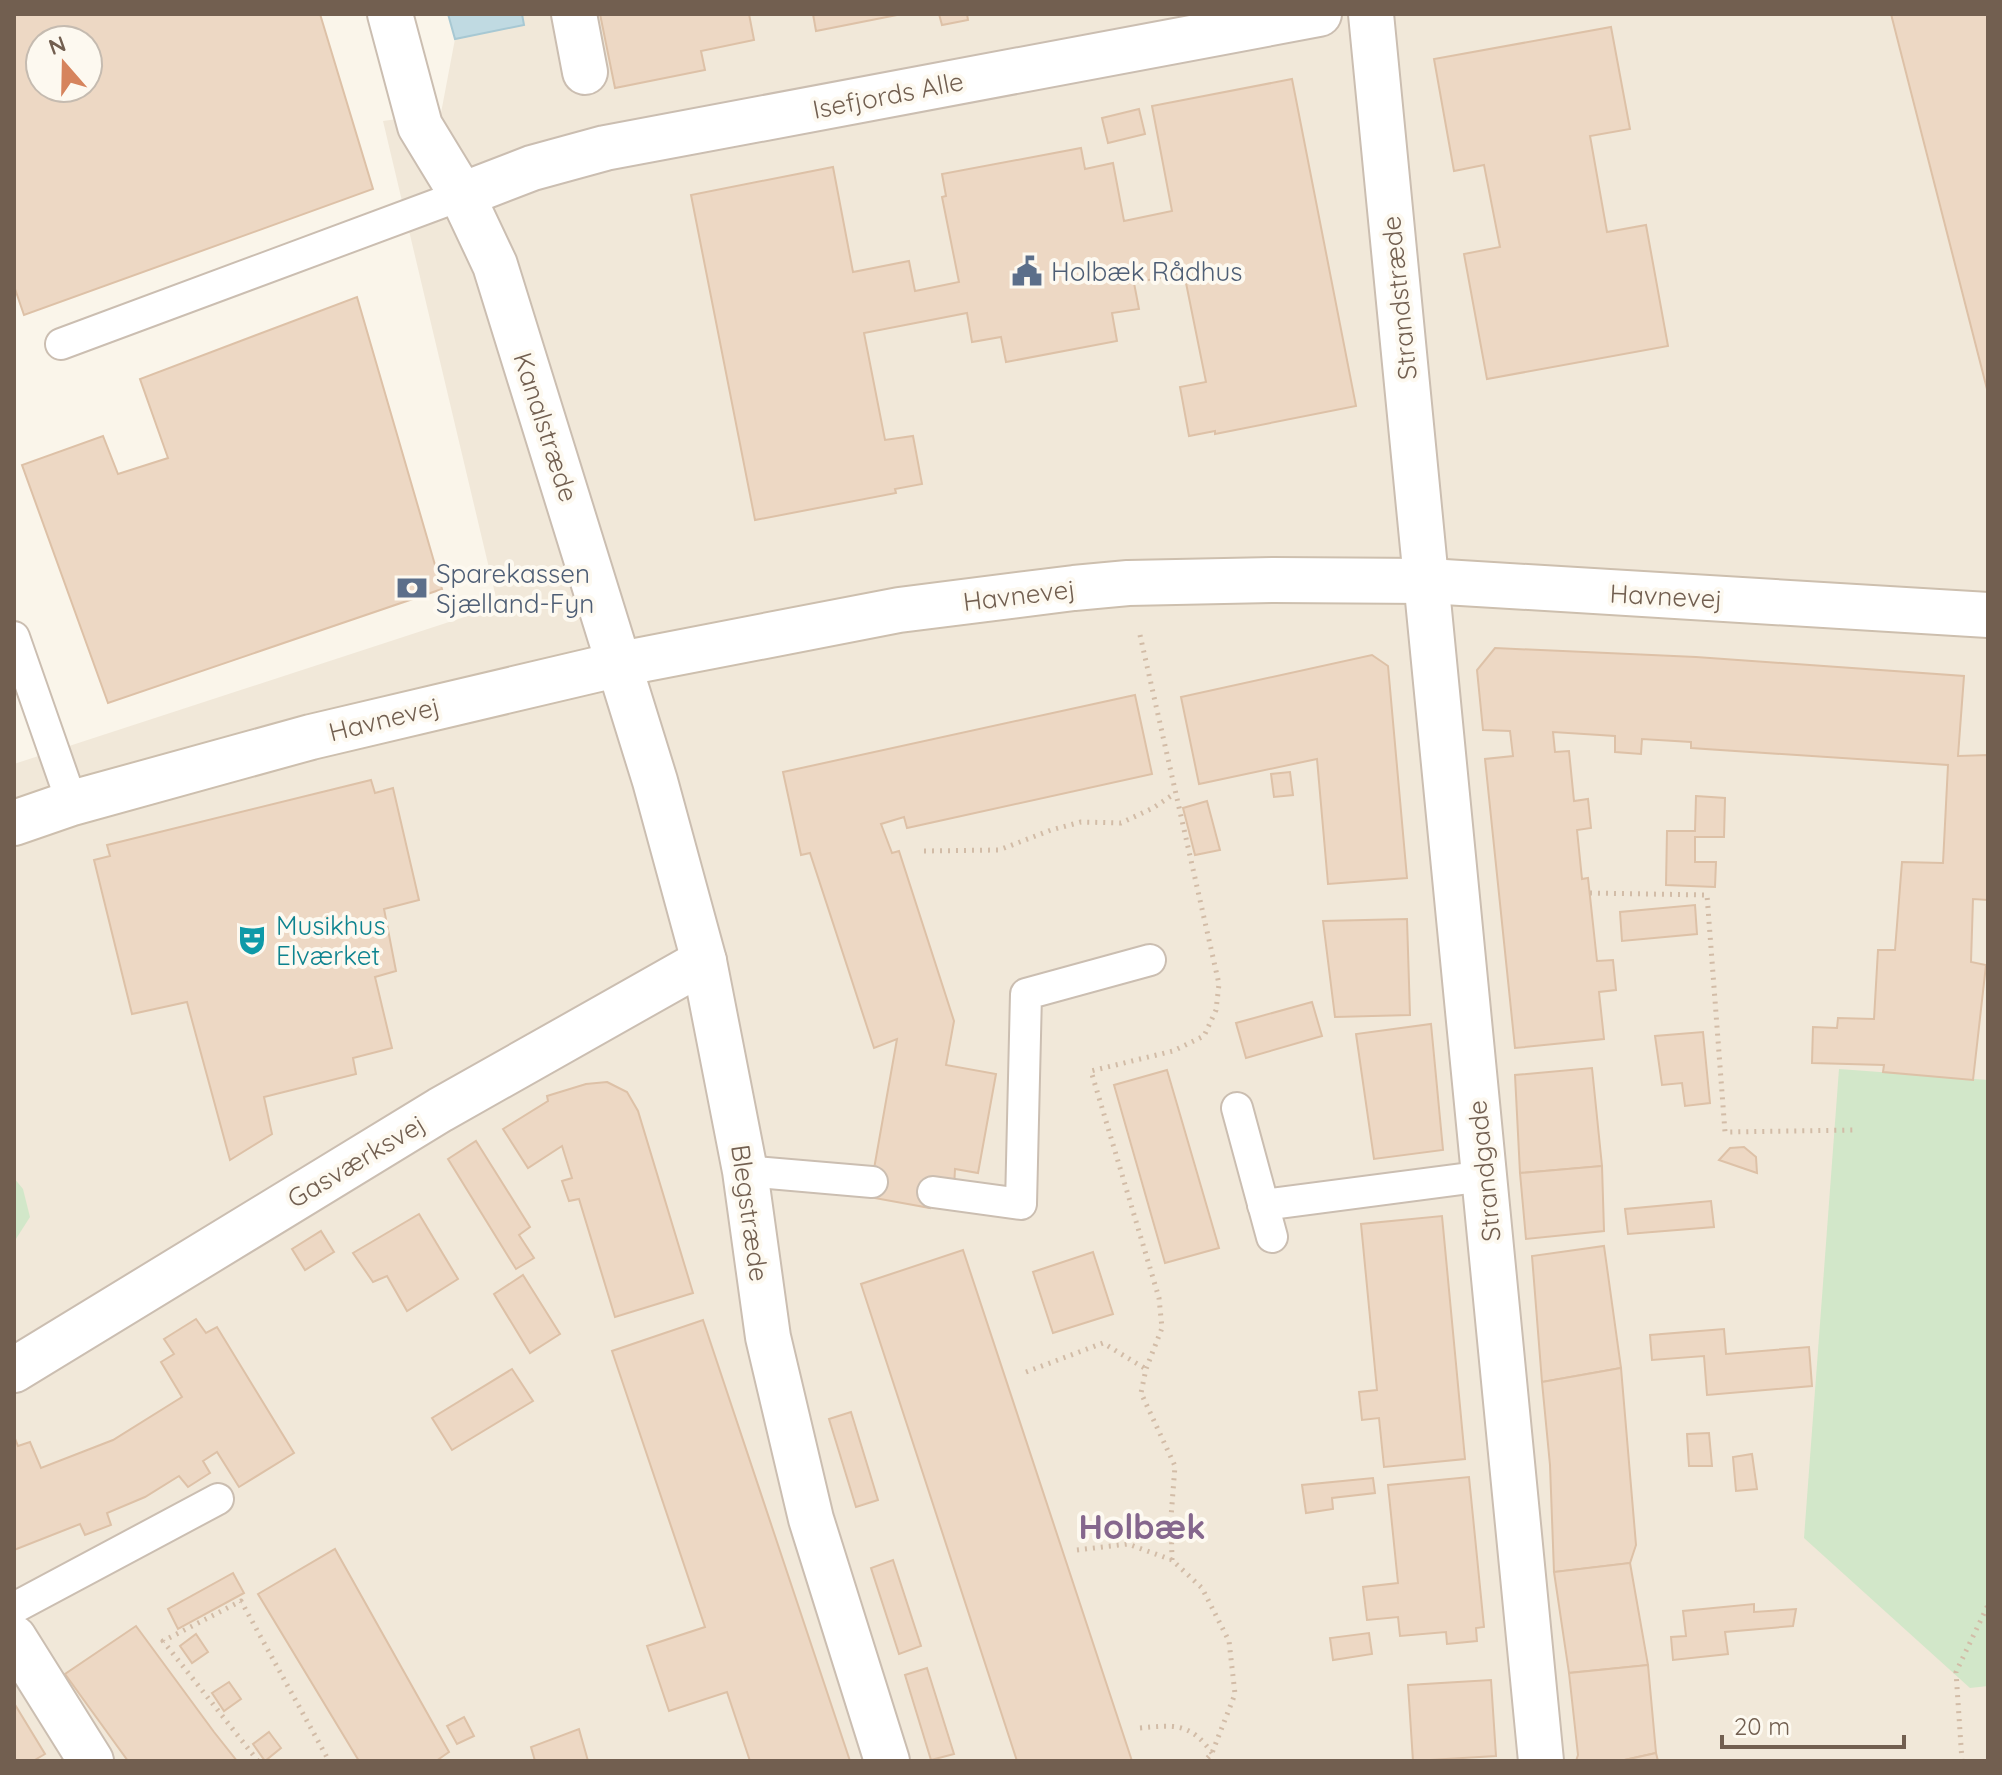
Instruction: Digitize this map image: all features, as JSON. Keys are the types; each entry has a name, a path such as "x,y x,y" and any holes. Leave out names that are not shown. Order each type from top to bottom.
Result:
{"street":[{"name":"Kanalstræde","path":"390,14 420,126 462,195 495,265 620,664"},
{"path":"574,14 585,72"},
{"name":"Isefjords Alle","path":"462,195 532,168 605,148 1319,14"},
{"name":"Strandstræde","path":"1371,14 1428,581"},
{"name":"Havnevej","path":"14,823 72,803 311,737 620,664 899,610 1128,583 1428,581 1988,615"},
{"name":"Strandgade","path":"1428,581 1541,1761"},
{"name":"Blegstræde","path":"620,664 704,961 745,1171 768,1337 811,1519 887,1761"},
{"name":"Gasværksvej","path":"14,1370 440,1110 704,961"},
{"path":"14,1638 91,1761"}],"lane":[{"path":"61,344 462,195"},
{"path":"14,637 72,803"},
{"path":"933,1192 1021,1204 1026,994 1150,960"},
{"path":"1237,1108 1272,1237"},
{"path":"745,1171 872,1182"},
{"path":"1263,1205 1485,1176"},
{"path":"14,1608 218,1499"}],"path":[{"path":"1128,583 1219,984 1216,1010 1204,1036 1173,1051 1091,1071 1159,1298 1162,1328 1146,1369 1141,1393 1175,1466 1172,1560"},
{"path":"924,851 999,850 1081,822 1121,823 1175,794"},
{"path":"1590,893 1707,895 1725,1132 1853,1130"},
{"path":"1026,1372 1103,1343 1146,1369"},
{"path":"1077,1550 1128,1544 1172,1560 1202,1588 1229,1641 1235,1694 1212,1753 1205,1761"},
{"path":"258,1761 163,1641 241,1601 329,1761"},
{"path":"1962,1761 1956,1672 1988,1605"},
{"path":"1140,1728 1178,1725 1201,1737 1212,1753"}],"shaded area":[{"path":"522,14 1988,14 1988,1761 14,1761 14,764 498,606 383,121 441,113 455,39 523,25"}],"green space":[{"path":"1839,1069 1988,1080 1988,1686 1970,1688 1804,1538"},
{"path":"14,1178 23,1189 30,1217 14,1242"}],"water":[{"path":"448,14 522,14 524,25 455,39"}],"building":[{"path":"14,14 320,14 373,189 24,315 14,286"},
{"path":"600,14 749,14 754,40 701,51 705,70 615,88"},
{"path":"813,14 902,14 816,31"},
{"path":"939,14 967,14 968,20 942,25"},
{"path":"1891,14 1988,14 1988,393"},
{"path":"1611,27 1630,129 1590,136 1607,232 1646,225 1668,346 1487,379 1464,254 1500,247 1484,165 1454,171 1434,59"},
{"path":"1292,79 1356,406 1215,434 1215,431 1189,436 1180,387 1206,382 1184,273 1134,283 1139,309 1112,313 1117,341 1006,362 1001,337 972,342 967,313 864,333 885,440 913,436 922,484 895,489 896,493 755,520 691,195 833,167 853,272 909,261 915,291 959,282 942,197 946,196 942,174 1081,148 1085,169 1113,163 1124,221 1172,211 1152,106"},
{"path":"1139,109 1145,134 1108,143 1102,118"},
{"path":"357,297 442,589 108,703 22,465 103,436 118,474 168,458 140,379"},
{"path":"1495,648 1696,657 1964,676 1958,756 1988,755 1988,900 1973,899 1971,962 1986,965 1973,1080 1883,1072 1884,1065 1812,1063 1813,1027 1837,1028 1838,1018 1874,1019 1878,950 1895,950 1902,862 1943,863 1948,765 1691,748 1691,742 1642,739 1641,754 1615,752 1615,736 1553,732 1555,752 1569,751 1574,801 1588,799 1591,828 1577,830 1582,879 1588,878 1597,961 1613,960 1616,990 1599,992 1604,1039 1515,1048 1485,759 1513,756 1510,731 1483,730 1477,670"},
{"path":"1372,655 1388,666 1407,878 1328,884 1317,759 1199,784 1181,697"},
{"path":"1135,695 1152,774 907,828 904,817 881,824 892,853 899,851 954,1021 946,1065 996,1074 978,1173 955,1169 954,1188 934,1184 930,1208 869,1197 897,1039 874,1048 810,853 801,855 783,772"},
{"path":"1290,772 1293,795 1274,797 1271,774"},
{"name":"Musikhus Elværket","path":"371,780 375,793 393,788 419,900 384,909 396,971 375,977 392,1048 353,1058 356,1074 264,1097 272,1134 230,1160 187,1002 132,1014 94,860 110,856 107,845"},
{"path":"1696,796 1725,798 1724,837 1695,837 1695,862 1716,862 1715,887 1666,885 1667,831 1695,831"},
{"path":"1207,801 1220,850 1195,855 1183,808"},
{"path":"1695,905 1697,934 1622,941 1620,912"},
{"path":"1407,919 1410,1015 1335,1017 1323,921"},
{"path":"1312,1002 1322,1036 1246,1058 1236,1023"},
{"path":"1431,1024 1443,1150 1374,1159 1356,1034"},
{"path":"1703,1032 1710,1103 1685,1106 1682,1083 1662,1085 1655,1036"},
{"path":"1592,1068 1602,1166 1520,1173 1515,1075"},
{"path":"1167,1070 1219,1248 1165,1263 1114,1085"},
{"path":"607,1082 627,1092 638,1111 693,1293 615,1317 579,1199 569,1201 562,1181 572,1178 562,1146 528,1168 503,1129 548,1101 547,1096 586,1084"},
{"path":"476,1141 530,1227 519,1235 534,1258 516,1269 448,1159"},
{"path":"1744,1147 1756,1157 1757,1173 1719,1160 1730,1148"},
{"path":"1602,1166 1604,1231 1526,1239 1520,1173"},
{"path":"1711,1201 1714,1227 1628,1234 1625,1209"},
{"path":"419,1214 458,1279 407,1311 387,1276 373,1282 353,1253"},
{"path":"1442,1216 1465,1459 1384,1467 1379,1418 1362,1420 1359,1392 1377,1390 1361,1224"},
{"path":"321,1231 334,1252 305,1270 292,1249"},
{"path":"1604,1246 1621,1368 1542,1382 1532,1256"},
{"path":"963,1250 1132,1761 1017,1761 861,1284"},
{"path":"1093,1252 1113,1314 1053,1333 1033,1272"},
{"path":"523,1275 560,1334 530,1353 494,1294"},
{"path":"196,1319 206,1333 217,1327 294,1453 239,1487 217,1452 203,1461 210,1473 188,1487 179,1476 145,1497 107,1513 111,1525 85,1535 80,1524 14,1550 14,1436 18,1446 30,1442 41,1468 113,1440 182,1397 161,1362 174,1354 164,1339"},
{"path":"703,1320 850,1761 750,1761 727,1692 669,1711 647,1646 705,1627 612,1351"},
{"path":"1724,1329 1726,1354 1809,1347 1812,1386 1707,1395 1704,1356 1652,1360 1650,1335"},
{"path":"1621,1368 1636,1545 1630,1563 1554,1572 1550,1465 1542,1382"},
{"path":"512,1369 533,1401 452,1450 432,1418"},
{"path":"851,1412 878,1500 856,1507 829,1419"},
{"path":"1709,1433 1712,1466 1689,1466 1687,1434"},
{"path":"1752,1454 1757,1489 1736,1491 1733,1457"},
{"path":"1469,1477 1484,1627 1476,1628 1477,1641 1447,1644 1446,1632 1400,1636 1398,1617 1367,1620 1363,1587 1398,1583 1388,1485"},
{"path":"1373,1478 1375,1493 1332,1498 1333,1509 1306,1513 1302,1485"},
{"path":"335,1549 449,1752 436,1761 359,1761 258,1594"},
{"path":"893,1560 921,1646 899,1654 871,1568"},
{"path":"1630,1563 1648,1665 1569,1673 1554,1572"},
{"path":"233,1573 244,1593 178,1629 168,1609"},
{"path":"1754,1604 1754,1612 1796,1609 1793,1626 1725,1632 1728,1654 1673,1660 1671,1637 1686,1636 1683,1611"},
{"path":"136,1626 237,1761 128,1761 65,1674"},
{"path":"1369,1633 1372,1654 1333,1660 1330,1638"},
{"path":"196,1634 208,1652 192,1663 180,1646"},
{"path":"1648,1665 1656,1753 1620,1761 1576,1761 1578,1755 1569,1673"},
{"path":"927,1668 954,1754 931,1760 905,1675"},
{"path":"1491,1680 1496,1756 1413,1761 1408,1685"},
{"path":"229,1682 241,1699 224,1711 212,1693"},
{"path":"14,1703 45,1754 33,1761 14,1761"},
{"path":"464,1717 474,1736 457,1744 447,1726"},
{"path":"579,1729 588,1761 535,1761 531,1747"},
{"path":"269,1732 281,1748 265,1761 253,1744"},
{"path":"1656,1753 1658,1761 1620,1761"}],"place":[{"name":"Holbæk Rådhus","path":"1027,271"},
{"name":"Sparekassen Sjælland-Fyn","path":"412,588"},
{"name":"Musikhus Elværket","path":"252,940"}],"district":[{"name":"Holbæk","path":"1142,1526"}]}
